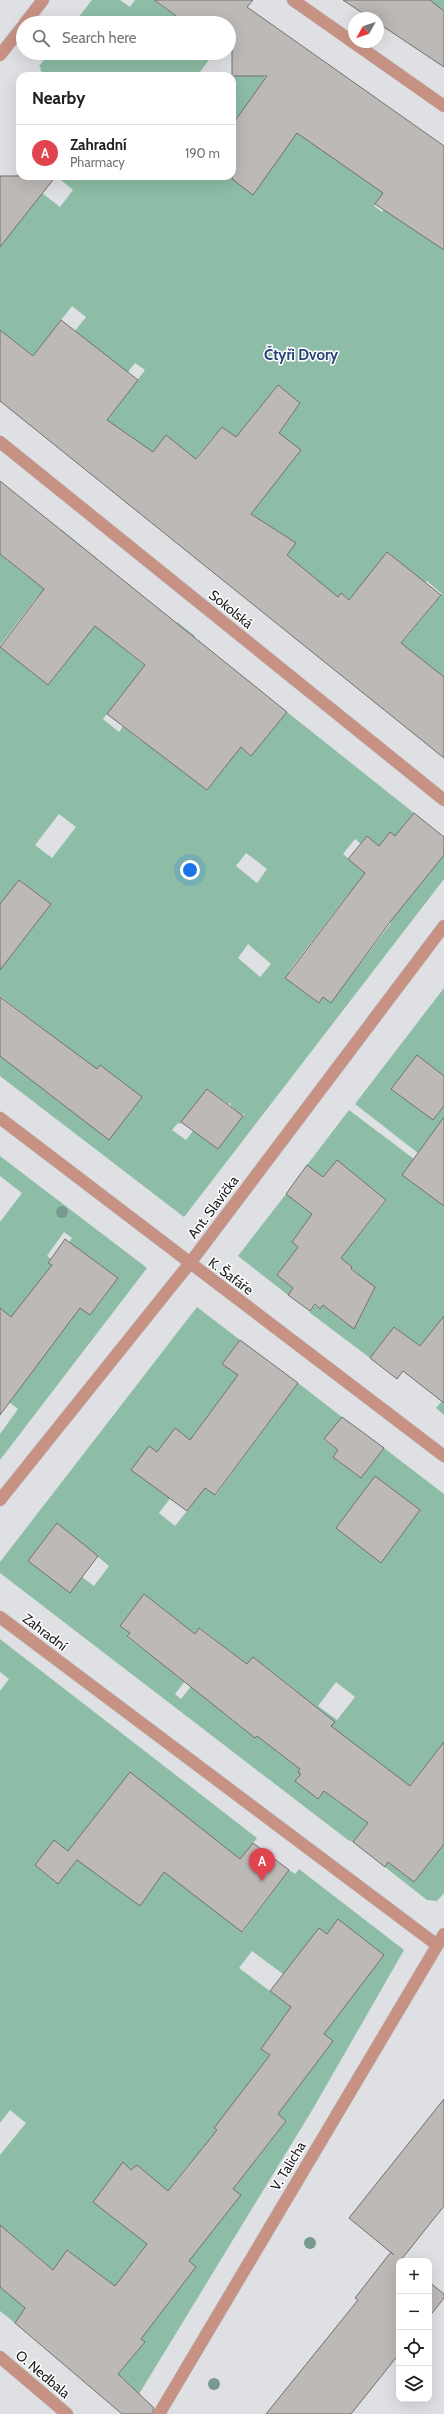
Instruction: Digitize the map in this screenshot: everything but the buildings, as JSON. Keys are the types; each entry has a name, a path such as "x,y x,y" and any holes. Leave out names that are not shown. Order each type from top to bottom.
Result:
{"street":[{"path":"30,16 43,0"},
{"path":"293,0 444,106"},
{"path":"0,55 16,35"},
{"name":"Sokolská","path":"0,442 444,800"},
{"name":"Ant. Slavíčka","path":"0,1500 190,1263 444,926"},
{"name":"K. Šafáře","path":"0,1118 444,1456"},
{"name":"Zahradní","path":"0,1617 438,1945"},
{"name":"V. Talicha","path":"159,2414 444,1934"},
{"name":"O. Nedbala","path":"0,2357 67,2414"}],"green space":[{"path":"92,0 120,0 130,7 135,0 153,0 176,16 79,16"},
{"path":"430,0 444,0 444,12 418,50 405,41 432,2"},
{"path":"44,60 209,60 200,72 42,72 39,66"},
{"path":"241,61 277,86 392,181 374,206 382,212 389,204 444,249 444,677 430,666 390,657 442,594 427,581 406,604 351,601 341,593 337,598 283,560 294,545 238,524 276,437 300,403 278,385 225,451 229,432 222,427 195,459 166,436 148,458 104,424 145,370 135,363 128,372 63,346 86,317 72,306 33,356 0,330 0,196 22,181 21,180 25,180 60,207 73,190 61,180 233,180 253,195 269,172 277,109 255,93 236,119 236,72 233,72","holes":["387,552 403,565 362,584"]},
{"path":"62,530 96,558 63,600 143,664 177,622 195,636 143,701 126,689 103,719 119,732 123,726 140,740 161,716 182,771 207,790 227,765 202,745 236,743 251,756 287,712 414,813 381,855 420,885 444,855 444,879 184,1217 0,1076 0,1056 34,1082 63,1044 0,996 0,942 14,952 51,904 19,880 0,904 0,647 48,685 66,663 39,642 59,615 37,597 0,645 0,542 7,548 1,555 26,575","holes":["59,814 76,827 52,858 35,845","355,839 361,844 362,870 343,854","246,853 267,869 257,883 236,866","350,892 391,923 331,1002 323,997 319,1003 294,985 299,979 289,971","248,944 271,964 260,977 238,958","100,1065 142,1097 109,1140 68,1108","207,1089 228,1104 231,1103 230,1105 241,1115 245,1113 218,1149 193,1131 186,1140 172,1130 178,1123 180,1124"]},
{"path":"444,988 444,1076 417,1055 431,1107 439,1113 444,1106 444,1147 418,1153 355,1104"},
{"path":"349,1110 414,1159 444,1206 444,1318 420,1346 394,1327 370,1358 309,1312 315,1305 320,1309 323,1305 348,1324 375,1288 302,1228 292,1242 298,1247 277,1275 293,1288 288,1295 238,1256 286,1194 320,1220 360,1234 386,1201 337,1160 323,1177 307,1165"},
{"path":"0,1156 147,1268 0,1460 0,1434 18,1409 0,1395 51,1347 9,1315 0,1326 0,1222 22,1193 0,1176","holes":["64,1232 72,1238 69,1242 118,1278 90,1315 41,1279 52,1265 48,1263 51,1259 47,1256"]},
{"path":"197,1307 240,1340 222,1364 238,1375 190,1440 175,1428 158,1453 149,1446 132,1470 172,1496 159,1513 175,1526 205,1488 216,1495 298,1383 342,1417 324,1440 338,1450 333,1457 361,1478 384,1448 444,1494 444,1747 441,1746 404,1793 444,1826 444,1893 437,1901 427,1900 385,1867 388,1862 414,1882 434,1857 376,1812 353,1842 348,1840 0,1573 0,1562","holes":["375,1477 420,1510 381,1563 336,1528","57,1523 109,1566 94,1586 82,1577 69,1592 28,1561","144,1594 195,1634 200,1628 223,1646 181,1699 175,1694 185,1681 127,1637 130,1633 120,1626","253,1657 294,1689 255,1738 222,1712 221,1697","336,1682 355,1697 337,1720 318,1706","283,1719 297,1731 280,1754 265,1742","375,1760 341,1804 324,1791 318,1799 295,1781 301,1774 299,1772"]},
{"path":"442,1401 444,1403 444,1415 436,1408"},
{"path":"0,1639 257,1838 206,1904 243,1932 289,1870 295,1874 299,1869 404,1950 314,2107 139,2394 118,2374 145,2342 108,2311 82,2262 68,2250 15,2323 0,2311 0,2287 13,2298 44,2262 0,2225 0,2155 26,2123 10,2110 0,2123 0,1691 9,1679 0,1672","holes":["54,1840 78,1859 58,1884 35,1865","219,1843 130,1865 155,1885 140,1906 89,1868","338,1920 312,1966 319,1928 327,1934","252,1951 287,1977 274,1994 239,1968","291,2008 333,2041 303,2080 261,2049","274,2111 286,2121 256,2160 214,2128","200,2164 241,2195 210,2234 168,2191 188,2165","137,2165 149,2175 115,2219 131,2170","161,2240 195,2267 166,2306 141,2267 133,2261 144,2248 151,2254"]}],"place":[{"name":"Zahradní","path":"262,1881"}],"district":[{"name":"Čtyři Dvory","path":"301,355"}]}
